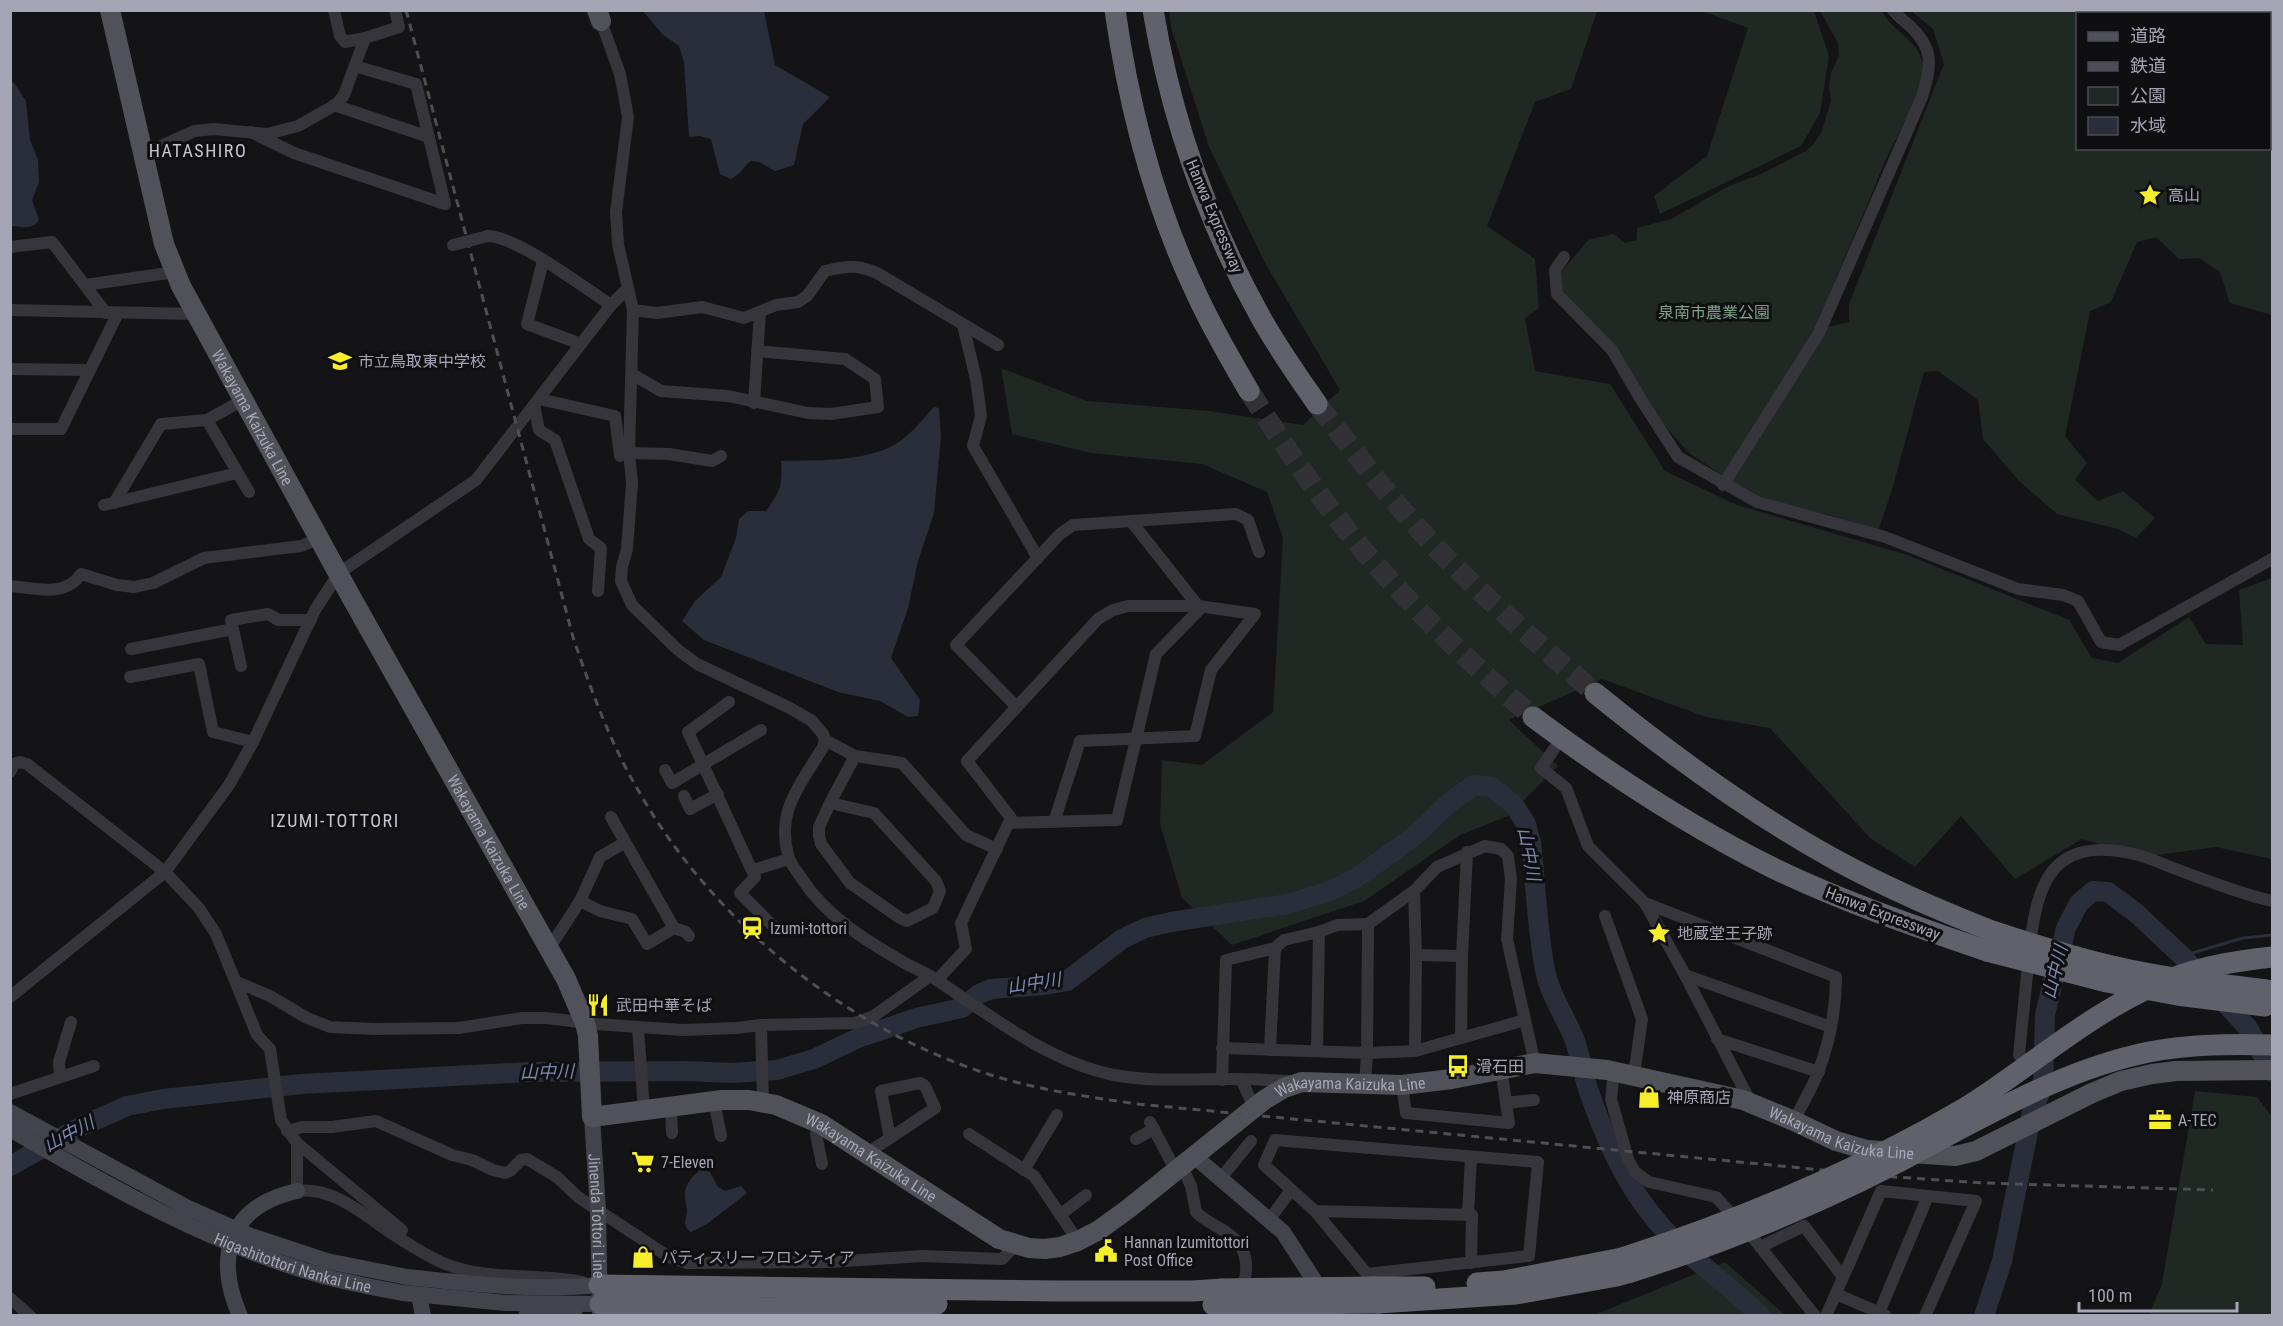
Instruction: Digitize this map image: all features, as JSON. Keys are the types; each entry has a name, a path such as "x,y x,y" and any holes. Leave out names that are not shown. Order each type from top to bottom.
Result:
{"highway":[{"path":"1115,10 1134,115 1169,227 1196,294 1249,391"},
{"name":"Hanwa Expressway","path":"1153,10 1174,107 1192,164 1214,220 1260,316 1317,404"},
{"name":"Hanwa Expressway","path":"1595,693 1683,762 1782,829 1989,941"},
{"name":"Hanwa Expressway","path":"1533,717 1592,761 1650,799 1771,867 1869,909 1989,941 2052,951 2113,967 2269,998"},
{"path":"600,1302 776,1308 929,1304 1221,1303 1376,1295 1516,1294 1617,1276 1627,1265 1691,1253 1807,1205 1898,1163 1978,1100 2016,1065 2056,1044 2124,1001 2168,980 2202,969 2226,963 2272,957"},
{"path":"1935,1133 2012,1102 2054,1082 2149,1052 2235,1044 2272,1045"}],"main road":[{"name":"Wakayama Kaizuka Line","path":"110,10 164,244 175,272 195,314 566,979 586,1030 592,1109 644,1104 671,1106 764,1095 821,1124 992,1235 1016,1245 1045,1249 1078,1241 1099,1230 1254,1107 1284,1088 1302,1082 1402,1085 1543,1063 1611,1070 1751,1103 1836,1141 1867,1150 1955,1156 1976,1151 2121,1081 2176,1071 2272,1070"},
{"name":"Jinenda Tottori Line","path":"592,1109 598,1210 600,1302"},
{"name":"Higashitottori Nankai Line","path":"10,1112 186,1207 251,1236 410,1288 506,1279 564,1288 600,1302"},
{"name":"Higashitottori Nankai Line","path":"10,1129 142,1202 216,1238 324,1276 506,1303 600,1302"},
{"path":"1184,1164 1221,1178 1283,1232 1337,1316"},
{"path":"240,1316 230,1293 227,1278 227,1262 233,1237 241,1224 259,1207 277,1197 297,1191"},
{"path":"410,1288 423,1316"},
{"path":"526,1316 559,1314 600,1302"}],"street":[{"path":"333,10 340,36 345,42 399,27 395,10"},
{"path":"1723,484 1820,333 1922,97 1930,63 1928,49 1920,36 1893,10"},
{"path":"599,16 620,74 628,117 617,196 616,225 633,310 632,374 624,454"},
{"path":"144,154 194,131 214,129 267,134 298,126 334,105 344,95 365,38"},
{"path":"251,132 294,153 445,204 416,84 355,66"},
{"path":"334,105 429,137"},
{"path":"453,245 488,236 498,237 526,250 611,305"},
{"path":"10,247 52,242 85,285 112,313"},
{"path":"1564,257 1555,270 1557,294 1612,350 1678,457 1756,502 1885,537 2018,589 2063,595 2078,601 2101,642 2119,645 2272,559"},
{"path":"543,261 527,324 581,344"},
{"path":"633,310 657,313 702,307 744,318 776,305 798,302 807,297 825,271 848,266 862,266 878,273 998,345"},
{"path":"85,285 175,272"},
{"path":"10,997 165,872 229,785 253,742 311,620 339,573 476,480 611,305 628,288"},
{"path":"10,310 195,314"},
{"path":"754,403 760,312"},
{"path":"10,429 61,429 112,313"},
{"path":"963,325 976,379 981,416 973,446 1038,558"},
{"path":"632,374 660,391 728,396 808,413 831,414 878,407 875,379 845,359 758,351"},
{"path":"10,369 88,370"},
{"path":"237,473 109,504 161,424 207,420 243,400"},
{"path":"537,402 615,416 632,483 627,549 621,574 624,588 632,605 672,645 691,660 797,712 816,725 825,740 855,756 902,763 966,835 997,849"},
{"path":"537,402 538,430 555,440 589,539 601,548 598,591"},
{"path":"207,420 249,492"},
{"path":"624,454 669,454 712,461 721,456"},
{"path":"1017,707 956,645 1060,534 1073,525 1236,514 1248,520 1259,552"},
{"path":"1131,521 1200,606"},
{"path":"10,586 58,590 74,584 81,574 117,585 134,587 153,583 204,558 301,546 321,538"},
{"path":"237,982 270,996 307,1018 330,1027 459,1028 534,1018 586,1030 638,1028 682,1030 761,1025 844,1024 865,1020 934,978 966,949 961,923 1011,818 967,761 1098,620 1113,610 1128,606 1200,606 1256,614 1211,670 1195,736 1080,741 1054,822"},
{"path":"1009,824 1117,820 1138,739 1156,654 1200,606"},
{"path":"241,666 231,620 268,614 278,620 311,620"},
{"path":"131,649 233,629"},
{"path":"130,677 199,664 213,732 253,742"},
{"path":"729,702 688,732 753,870 755,877 740,893 778,931"},
{"path":"664,770 672,783 761,730"},
{"path":"825,740 824,747 793,797 786,815 785,843 789,858 807,886 835,917 904,963 934,978 1014,1033 1065,1059 1113,1075 1150,1079 1302,1082"},
{"path":"1554,749 1541,768 1566,788 1588,846 1645,903 1751,1103"},
{"path":"830,803 874,813 936,881 940,891 933,908 907,921 850,883 822,844 819,827 830,803 855,756"},
{"path":"10,772 14,764 20,762 27,765 165,872 199,908 216,934 257,1035 270,1049 279,1111 286,1131 297,1143 388,1221 411,1236 448,1256 496,1270 506,1279"},
{"path":"684,796 690,809 718,794"},
{"path":"611,817 674,928 686,932 689,936"},
{"path":"548,945 554,941 580,901 590,869 600,857 624,843"},
{"path":"1222,1080 1226,960 1275,948 1284,940 1337,925 1368,924 1414,891 1437,867 1485,846 1501,849 1508,856 1511,903 1507,939 1525,1020 1543,1063"},
{"path":"2016,1065 2032,922 2038,896 2046,880 2060,864 2073,855 2088,850 2112,850 2136,854 2246,894 2272,901"},
{"path":"1461,1038 1467,852"},
{"path":"753,870 789,858"},
{"path":"1414,891 1416,1051"},
{"path":"580,901 600,911 632,919 647,944 674,928"},
{"path":"1645,903 1836,977 1831,1027 1819,1072 1794,1121"},
{"path":"1605,916 1642,1019 1635,1075"},
{"path":"1365,1084 1368,924"},
{"path":"1317,1051 1318,932"},
{"path":"1270,1050 1275,948"},
{"path":"1416,955 1462,956"},
{"path":"1685,975 1831,1027"},
{"path":"1222,1048 1367,1053 1416,1051 1525,1020"},
{"path":"60,1077 59,1062 71,1022"},
{"path":"761,1025 764,1095"},
{"path":"638,1028 644,1104"},
{"path":"1717,1040 1819,1072"},
{"path":"10,1094 94,1066"},
{"path":"1402,1085 1406,1113 1509,1123 1501,1068"},
{"path":"1611,1070 1611,1099 1628,1159 1635,1172 1648,1182 1716,1197 1760,1247 1815,1316"},
{"path":"1241,1079 1254,1107"},
{"path":"866,1154 890,1138 935,1108 925,1086 920,1083 881,1091 890,1138"},
{"path":"1506,1103 1534,1100"},
{"path":"714,1101 721,1136"},
{"path":"671,1106 672,1133"},
{"path":"1024,1170 1054,1129 1057,1115"},
{"path":"286,1131 302,1127 332,1127 376,1121 452,1155 472,1160 498,1172 510,1171 521,1160 527,1159 557,1177 578,1197 669,1257 687,1263 830,1262 923,1256 1002,1260 1016,1245"},
{"path":"821,1124 816,1134 822,1164"},
{"path":"1136,1139 1152,1126 1184,1164 1196,1212 1237,1240 1246,1254 1248,1268 1246,1281 1221,1303"},
{"path":"969,1134 1034,1176 1078,1241"},
{"path":"1275,1140 1538,1162 1529,1256 1471,1263 1367,1274 1315,1211 1291,1190 1264,1165 1275,1140"},
{"path":"1221,1178 1251,1141"},
{"path":"297,1143 297,1191 319,1191 342,1200 403,1241 448,1265 506,1279"},
{"path":"1468,1215 1471,1157"},
{"path":"1269,1220 1291,1190"},
{"path":"1826,1316 1881,1191 1976,1201 1925,1316"},
{"path":"1060,1215 1086,1195"},
{"path":"1836,1294 1882,1314 1928,1196"},
{"path":"1315,1211 1472,1215 1471,1263"},
{"path":"1760,1247 1804,1226 1843,1277"},
{"path":"10,1298 30,1316"}],"green space":[{"path":"1169,11 1597,11 1571,89 1535,102 1487,226 1535,259 1539,308 1525,318 1535,371 1610,384 1665,471 1737,505 1907,555 2069,620 2092,658 2118,663 2189,617 2206,644 2243,645 2239,590 2272,578 2272,859 2216,847 2142,857 2082,839 2015,879 1961,816 1915,867 1870,838 1770,728 1706,717 1602,679 1509,720 1558,766 1508,816 1460,835 1364,901 1232,945 1182,898 1160,824 1162,760 1202,765 1273,712 1283,538 1267,492 1202,464 1091,453 1012,434 1001,368 1087,401 1209,411 1303,425 1340,390 1265,263 1209,147 1171,27"},
{"path":"1702,11 1814,11 1829,56 1820,113 1801,146 1660,214 1654,196 1707,156 1748,28"},
{"name":"泉南市農業公園","path":"1820,11 1882,11 1916,48 1923,64 1923,74 1915,99 1885,161 1816,330 1849,322 1849,304 1944,64 1933,29 1911,11 2272,11 2272,315 2230,303 2220,272 2199,258 2179,259 2156,237 2137,242 2111,302 2090,311 2065,436 2087,463 2075,480 2098,501 2123,491 2155,518 2136,538 2118,529 2057,514 2019,481 1983,439 1978,400 1938,371 1924,372 1892,490 1878,531 1827,514 1759,499 1689,453 1659,419 1559,291 1558,276 1588,240 1614,234 1625,243 1637,240 1637,228 1671,219 1727,187 1763,173 1812,146 1822,131 1831,100 1829,88 1831,73 1839,55 1838,43"},
{"path":"2195,1091 2257,1097 2272,1117 2272,1315 2149,1315 2162,1284"},
{"path":"1725,1262 1785,1315 1594,1315"}],"water":[{"path":"643,11 764,11 775,65 830,97 803,124 794,165 775,171 759,162 751,161 731,179 720,174 711,139 700,136 689,137 684,62 679,46 662,34"},
{"path":"11,82 26,101 30,140 38,160 39,182 32,200 39,220 34,225 26,227 11,226"},
{"path":"934,407 939,408 941,437 934,513 918,561 908,608 891,658 920,700 918,716 908,717 880,701 838,692 704,640 682,621 695,601 721,577 736,538 739,519 748,511 766,511 775,499 781,482 781,461 835,459 876,453 895,445 913,430"},
{"path":"702,1169 710,1172 718,1187 725,1191 741,1186 747,1193 707,1224 691,1232 685,1220 687,1211 685,1192 695,1174"}],"waterway":[{"name":"山中川","path":"10,1166 82,1126 127,1106 163,1099 302,1084 531,1072 732,1073 777,1070 814,1059 858,1038 916,1018 962,1008 979,994 991,989 1067,981 1122,939 1145,928 1288,904 1330,891 1356,878 1394,851 1419,832 1450,802 1474,785 1492,787 1514,805 1526,824 1531,843 1540,939 1547,980 1575,1041 1594,1105 1622,1170 1651,1214 1676,1242 1761,1316"},
{"name":"山中川","path":"1984,1316 2002,1261 2032,1112 2043,1086 2045,1015 2066,928 2079,903 2093,891 2108,892 2136,913 2182,956 2248,1028 2272,1072"},
{"path":"2182,956 2243,938 2272,935"}],"tunnel":[{"path":"1249,391 1315,488 1343,526 1378,567 1442,634 1533,717"},
{"path":"1317,404 1395,502 1446,558 1500,610 1595,693"}],"railway":[{"path":"406,10 573,637 608,730 634,783 665,833 701,879 741,923 785,962 833,998 883,1029 936,1055 991,1075 1045,1089 1138,1104 1895,1177 1983,1183 2213,1190"}],"place":[{"name":"高山","path":"2150,195"},
{"name":"市立鳥取東中学校","path":"340,361"},
{"name":"Izumi-tottori","path":"752,928"},
{"name":"地蔵堂王子跡","path":"1659,933"},
{"name":"武田中華そば","path":"598,1005"},
{"name":"滑石田","path":"1458,1066"},
{"name":"神原商店","path":"1649,1097"},
{"name":"A-TEC","path":"2160,1120"},
{"name":"7-Eleven","path":"643,1162"},
{"name":"Hannan Izumitottori Post Office","path":"1106,1251"},
{"name":"パティスリー フロンティア","path":"643,1257"}],"district":[{"name":"HATASHIRO","path":"198,151"},
{"name":"IZUMI-TOTTORI","path":"335,821"}]}
